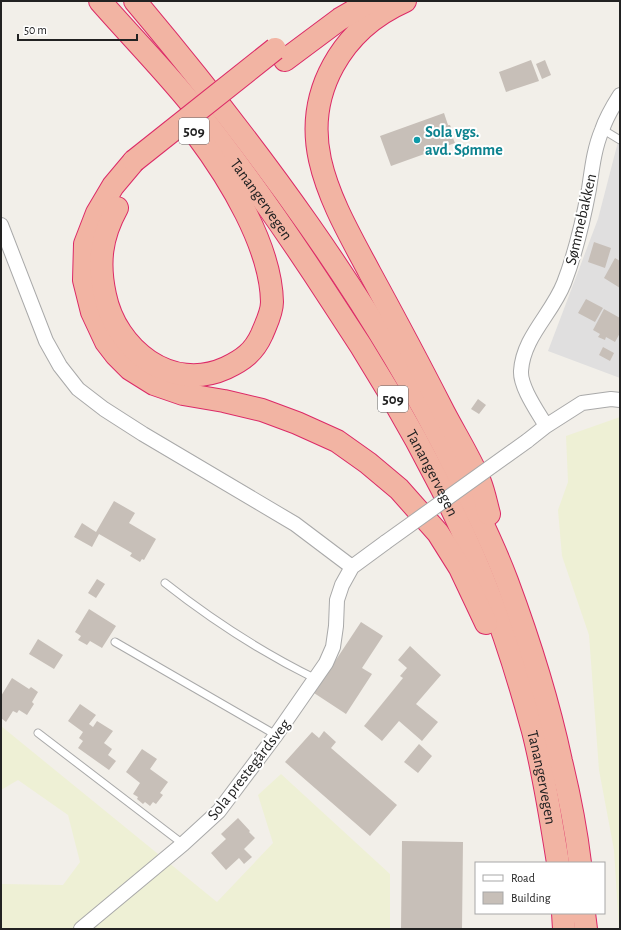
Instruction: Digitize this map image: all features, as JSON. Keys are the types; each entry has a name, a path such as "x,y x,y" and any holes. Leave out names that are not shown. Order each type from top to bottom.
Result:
{"highway":[{"name":"509","path":"99,1 208,151 237,197 259,245 268,275 272,304 267,323 258,344 241,361 218,372 190,376 162,369 142,358 121,333 107,306 101,277 102,248 105,235 109,222 140,165"},
{"name":"Tanangervegen","path":"99,1 188,100 294,244 354,333 421,448 453,512 486,587 513,662 533,733 547,795 558,862"},
{"name":"Tanangervegen","path":"135,1 258,156 302,215 389,347 443,444 476,510 506,579 533,656 554,727 568,791 580,862"},
{"name":"509","path":"280,54 304,27 343,1"},
{"name":"509","path":"371,1 280,54 113,186 97,214 85,244 84,280 92,312 106,342 116,356 130,369 154,384 183,394 224,401 262,410 297,423 337,442 399,489 438,533 460,568 533,733"},
{"name":"509","path":"405,1 375,18 357,33 340,54 327,76 319,108 317,137 320,160 330,192 346,229 399,326 480,482 506,579"},
{"path":"563,914 564,929"},
{"path":"584,914 586,929"}],"street":[{"name":"Sømmebakken","path":"546,426 526,393 521,373 524,353 537,327 554,304 564,283 578,242 596,147 609,113 620,95"},
{"path":"1,225 46,341 60,366 78,389 104,409 143,434 295,524 352,567 546,426 582,403 611,399 620,400"},
{"name":"Sola prestegårdsveg","path":"81,929 183,844 219,811 276,735 326,664 333,647 336,626 337,600 342,584 352,567"}],"lane":[{"path":"602,129 620,140"},
{"path":"165,583 206,614 289,665 316,679"},
{"path":"115,642 276,735"},
{"path":"38,734 183,844"}],"shaded area":[{"path":"620,134 620,378 548,351 598,219"}],"green space":[{"path":"620,417 619,929 614,850 599,770 589,635 562,556 558,510 568,482 566,436"},
{"path":"1,726 217,902 273,843 258,795 281,774 390,874 390,929 1,929 1,884 63,885 80,862 68,815 18,780 1,790"}],"building":[{"path":"531,60 539,81 506,92 499,72"},
{"path":"545,60 551,75 542,79 536,64"},
{"name":"Sola vgs. avd. Sømme","path":"444,113 448,125 450,125 452,130 450,131 455,143 391,166 380,136"},
{"path":"594,242 611,248 605,268 588,262"},
{"path":"615,258 620,261 620,288 604,278"},
{"path":"586,299 603,308 595,322 578,313"},
{"path":"604,309 620,318 620,333 615,342 606,337 605,340 598,337 600,334 593,330"},
{"path":"603,347 614,353 610,361 599,355"},
{"path":"478,399 486,405 479,414 471,409"},
{"path":"114,501 135,513 129,523 156,539 144,560 142,559 140,562 130,556 132,553 99,534 92,547 74,537 82,523 96,532"},
{"path":"97,579 105,584 96,598 88,593"},
{"path":"89,609 116,626 102,648 90,641 87,645 78,640 81,636 75,632"},
{"path":"361,622 383,636 362,668 372,674 346,714 314,693"},
{"path":"38,639 63,655 54,669 29,654"},
{"path":"410,646 441,675 416,704 438,722 422,741 399,721 382,741 364,726 403,678 400,676 407,668 398,660"},
{"path":"12,678 29,689 31,687 38,692 32,702 34,704 27,715 19,710 17,713 13,711 6,722 1,718 1,696"},
{"path":"80,704 96,715 89,724 93,727 97,721 113,731 104,743 112,749 108,755 116,761 109,770 78,748 83,741 79,738 83,732 68,721"},
{"path":"324,731 336,742 331,748 397,805 370,836 285,762 312,732 319,738"},
{"path":"419,744 432,756 418,773 404,762"},
{"path":"142,749 157,759 150,769 168,782 160,793 163,795 156,804 153,802 150,806 145,802 143,804 137,799 138,797 133,794 140,783 126,772"},
{"path":"238,818 255,838 244,849 252,857 244,864 239,858 226,870 211,853 226,839 221,834"},
{"path":"402,841 463,842 462,929 401,929"}],"place":[{"name":"Sola vgs. avd. Sømme","path":"417,140"}]}
